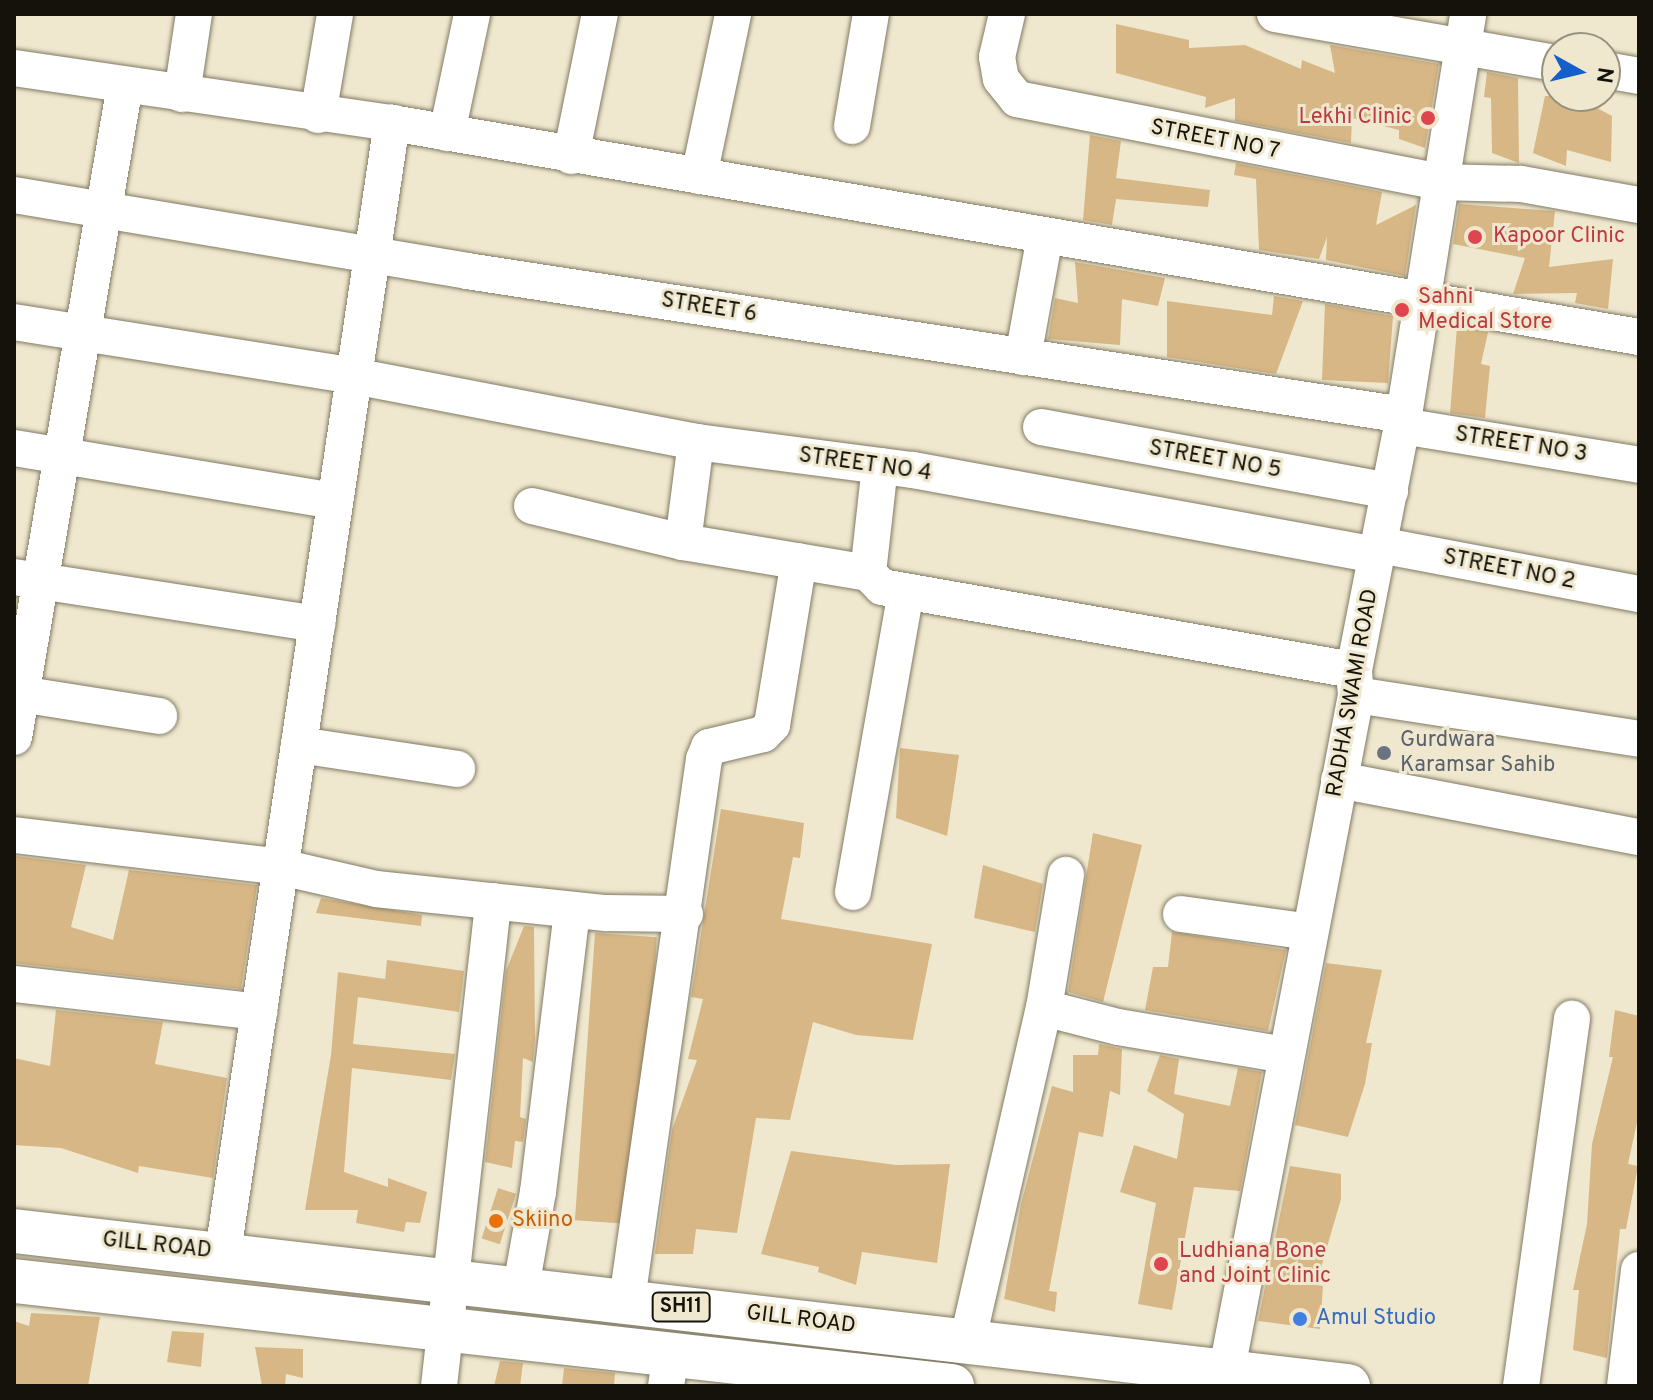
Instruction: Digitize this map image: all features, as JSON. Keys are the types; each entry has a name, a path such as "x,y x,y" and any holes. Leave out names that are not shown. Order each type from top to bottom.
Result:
{"main road":[{"name":"GILL ROAD","path":"14,1231 223,1252 451,1282 521,1287 1227,1369 1348,1386"},
{"name":"SH11","path":"14,1281 447,1330 669,1370 952,1386"}],"street":[{"path":"182,94 194,14"},
{"path":"318,115 335,14"},
{"path":"447,133 472,14"},
{"path":"571,156 600,14"},
{"path":"699,176 733,14"},
{"path":"852,126 871,14"},
{"name":"STREET NO 7","path":"1007,14 997,57 1001,79 1017,99 1439,182"},
{"path":"1275,14 1465,31 1541,57"},
{"name":"RADHA SWAMI ROAD","path":"1227,1369 1339,780 1403,420 1465,31"},
{"path":"14,68 318,115 392,123 1639,337"},
{"path":"14,737 27,579 62,457 125,85"},
{"path":"223,1252 392,123"},
{"path":"1439,182 1521,184 1639,205"},
{"name":"STREET 6","path":"14,195 1403,420"},
{"path":"1023,357 1045,236"},
{"name":"STREET NO 4","path":"14,322 354,376 696,442 880,466 1378,550"},
{"name":"STREET NO 3","path":"1403,420 1639,465"},
{"name":"STREET NO 5","path":"1041,427 1390,491"},
{"path":"683,542 696,442"},
{"path":"14,448 335,501"},
{"path":"868,573 880,466"},
{"path":"532,506 683,542 868,573 882,587 1639,739"},
{"name":"STREET NO 2","path":"1378,550 1639,594"},
{"path":"627,1300 685,914 704,759 709,747 763,734 772,725 799,561"},
{"path":"27,579 317,624"},
{"path":"853,892 906,592"},
{"path":"18,694 159,716"},
{"path":"299,745 457,769"},
{"path":"1339,780 1639,837"},
{"path":"14,835 281,867 376,889 572,910 685,914"},
{"path":"968,1339 1044,1008 1066,875"},
{"path":"439,1386 493,901"},
{"path":"521,1287 538,1192 572,910"},
{"path":"1181,914 1310,932"},
{"path":"14,984 259,1012"},
{"path":"1044,1008 1118,1027 1286,1055"},
{"path":"1521,1386 1572,1019"},
{"path":"1625,1386 1639,1270"}],"building":[{"path":"1116,24 1189,40 1189,48 1245,45 1301,69 1302,60 1335,73 1330,45 1439,64 1425,148 1399,139 1399,130 1352,118 1351,143 1235,121 1235,98 1205,108 1206,97 1116,73"},
{"path":"1487,72 1518,78 1519,163 1492,153 1491,98 1484,97"},
{"path":"1542,112 1605,112 1612,116 1611,162 1567,150 1566,166 1533,153"},
{"path":"1090,135 1121,141 1116,178 1210,190 1208,207 1116,199 1112,225 1083,220"},
{"path":"1236,163 1382,192 1376,225 1416,205 1405,276 1326,260 1327,237 1319,259 1259,250 1256,179 1234,175"},
{"path":"1459,204 1555,211 1549,267 1613,259 1608,309 1575,303 1577,293 1513,294 1525,258 1453,244"},
{"path":"1075,262 1165,278 1158,306 1122,299 1120,345 1048,339 1055,298 1078,303"},
{"path":"1274,296 1303,301 1276,374 1167,357 1167,301 1272,315"},
{"path":"1325,304 1393,316 1388,383 1322,380"},
{"path":"1457,327 1488,332 1481,364 1490,366 1485,418 1450,413"},
{"path":"900,748 959,755 947,836 896,818"},
{"path":"721,809 804,823 800,858 793,857 781,919 932,944 913,1040 856,1035 813,1022 790,1120 756,1118 737,1233 696,1229 693,1254 655,1254 672,1130 697,1060 688,1059 703,999 691,997"},
{"path":"1093,833 1142,845 1103,1002 1068,992"},
{"path":"15,856 86,865 71,927 113,940 129,870 257,885 241,989 14,963"},
{"path":"983,865 1043,884 1035,932 974,918"},
{"path":"321,898 422,915 421,926 316,913"},
{"path":"524,926 534,927 535,1039 533,1062 523,1058 520,1117 526,1119 523,1142 515,1141 512,1168 485,1162 506,971"},
{"path":"1172,932 1286,950 1268,1031 1145,1010 1153,967 1168,967"},
{"path":"595,933 657,937 637,1225 575,1220"},
{"path":"387,960 464,971 459,1012 358,997 353,1044 455,1054 451,1080 352,1068 344,1172 388,1187 388,1178 427,1192 420,1223 406,1222 404,1232 356,1223 358,1210 305,1210 331,1055 338,972 385,979"},
{"path":"1326,963 1382,970 1366,1043 1372,1043 1365,1084 1348,1137 1295,1125"},
{"path":"56,1010 163,1022 155,1064 227,1078 213,1178 139,1166 138,1173 61,1148 14,1145 14,1058 50,1066"},
{"path":"1615,1010 1639,1016 1639,1113 1628,1164 1638,1166 1626,1229 1620,1229 1607,1358 1573,1350 1579,1290 1573,1290 1587,1224 1592,1144 1613,1057 1609,1057"},
{"path":"1099,1044 1122,1049 1120,1095 1110,1091 1103,1137 1079,1132 1049,1291 1057,1292 1055,1312 1004,1299 1021,1204 1052,1086 1073,1092 1073,1055 1098,1055"},
{"path":"1160,1055 1179,1059 1174,1094 1230,1106 1238,1068 1262,1072 1240,1191 1194,1187 1172,1310 1138,1304 1156,1203 1120,1192 1134,1145 1177,1159 1184,1114 1147,1091"},
{"path":"791,1151 896,1165 950,1164 937,1263 862,1252 856,1285 818,1272 819,1267 761,1254"},
{"path":"1290,1166 1341,1174 1341,1199 1316,1285 1323,1286 1320,1329 1258,1321"},
{"path":"498,1188 516,1194 500,1244 482,1238"},
{"path":"31,1313 100,1317 88,1386 14,1386 14,1321 29,1326"},
{"path":"172,1331 204,1333 201,1367 167,1362"},
{"path":"255,1347 303,1349 303,1378 286,1374 285,1386 262,1386"},
{"path":"500,1361 523,1363 520,1386 494,1386"},
{"path":"564,1368 615,1373 614,1386 562,1386"}],"place":[{"name":"Lekhi Clinic","path":"1428,118"},
{"name":"Kapoor Clinic","path":"1475,237"},
{"name":"Sahni Medical Store","path":"1402,310"},
{"name":"Gurdwara Karamsar Sahib","path":"1384,753"},
{"name":"Skiino","path":"496,1221"},
{"name":"Ludhiana Bone and Joint Clinic","path":"1161,1264"},
{"name":"Amul Studio","path":"1300,1319"}]}
